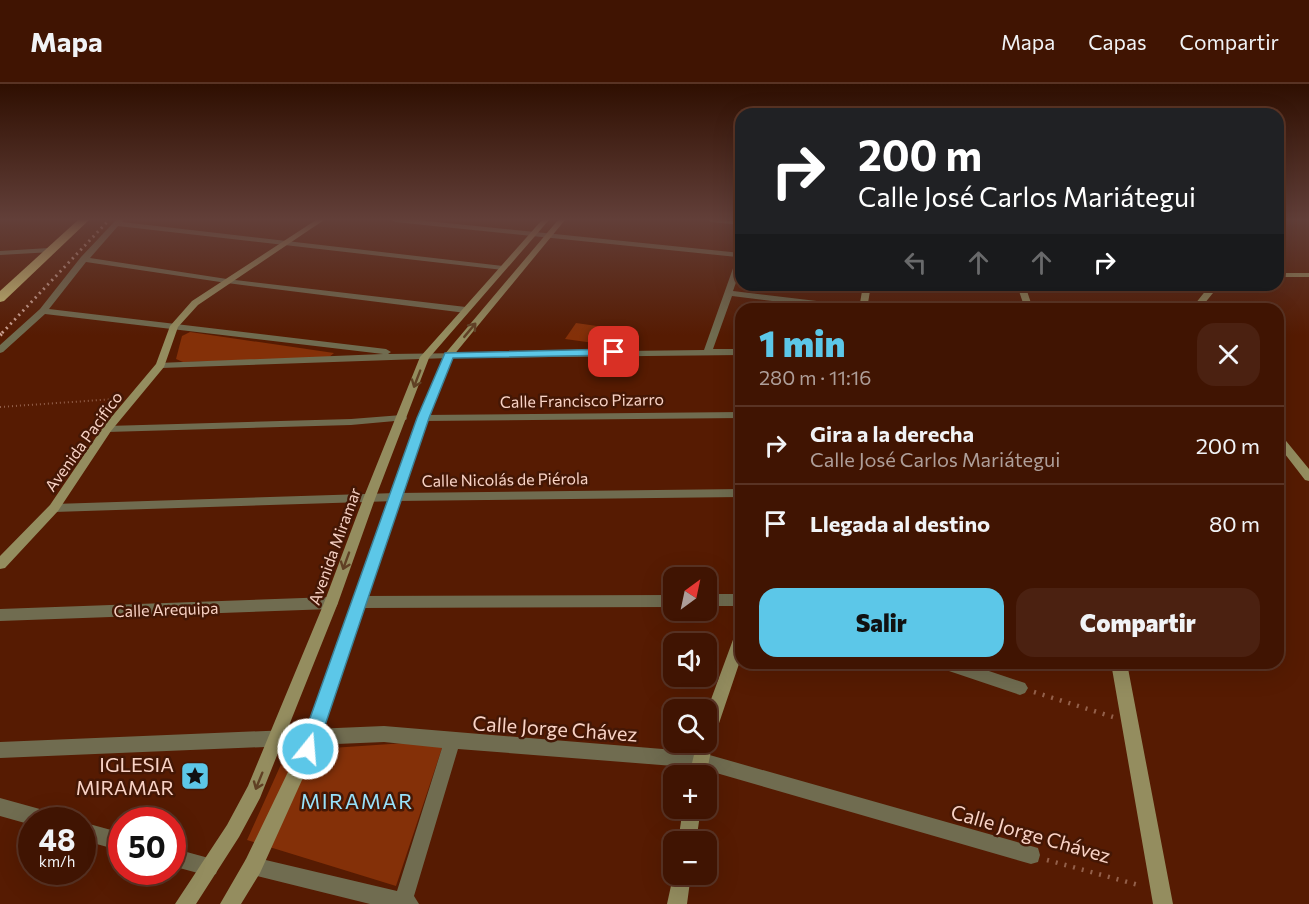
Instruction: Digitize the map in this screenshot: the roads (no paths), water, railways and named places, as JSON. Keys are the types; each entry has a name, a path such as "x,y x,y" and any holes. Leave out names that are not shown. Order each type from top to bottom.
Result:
{"highway":[{"path":"16,266 24,258"},
{"path":"0,297 40,258"}],"main road":[{"name":"Avenida Pacifico","path":"0,564 54,508 107,429 161,365 174,326 195,303 263,258"},
{"name":"Avenida Miramar","path":"185,904 254,792 331,603 425,357 512,258"},
{"path":"230,904 253,866 308,749 423,418 449,355 530,258"},
{"path":"1284,275 1309,275"},
{"path":"1200,303 1210,291"},
{"path":"1284,446 1309,477"},
{"path":"717,706 735,654"},
{"path":"1120,669 1161,898"},
{"path":"677,904 680,885"}],"street":[{"path":"415,258 503,268"},
{"path":"0,350 43,311 84,259 227,281 466,310"},
{"path":"708,351 735,274"},
{"path":"729,293 812,303"},
{"path":"43,311 425,357"},
{"path":"161,365 449,355 735,352"},
{"name":"Calle Francisco Pizarro","path":"423,418 735,415"},
{"path":"107,429 402,418"},
{"name":"Calle Nicolás de Piérola","path":"54,508 396,497 735,493"},
{"path":"717,600 735,600"},
{"path":"358,602 663,601"},
{"name":"Calle Arequipa","path":"0,615 331,603"},
{"path":"963,669 1020,688"},
{"name":"Calle Jorge Chávez","path":"0,750 384,734 671,765"},
{"path":"253,866 406,903 452,741"},
{"name":"Calle Jorge Chávez","path":"717,773 1031,855"},
{"path":"0,807 18,812"},
{"path":"186,861 209,867"}],"railway":[{"path":"2,333 73,258"}],"place":[{"name":"IGLESIA MIRAMAR","path":"195,776"}],"district":[{"name":"MIRAMAR","path":"357,800"}]}
